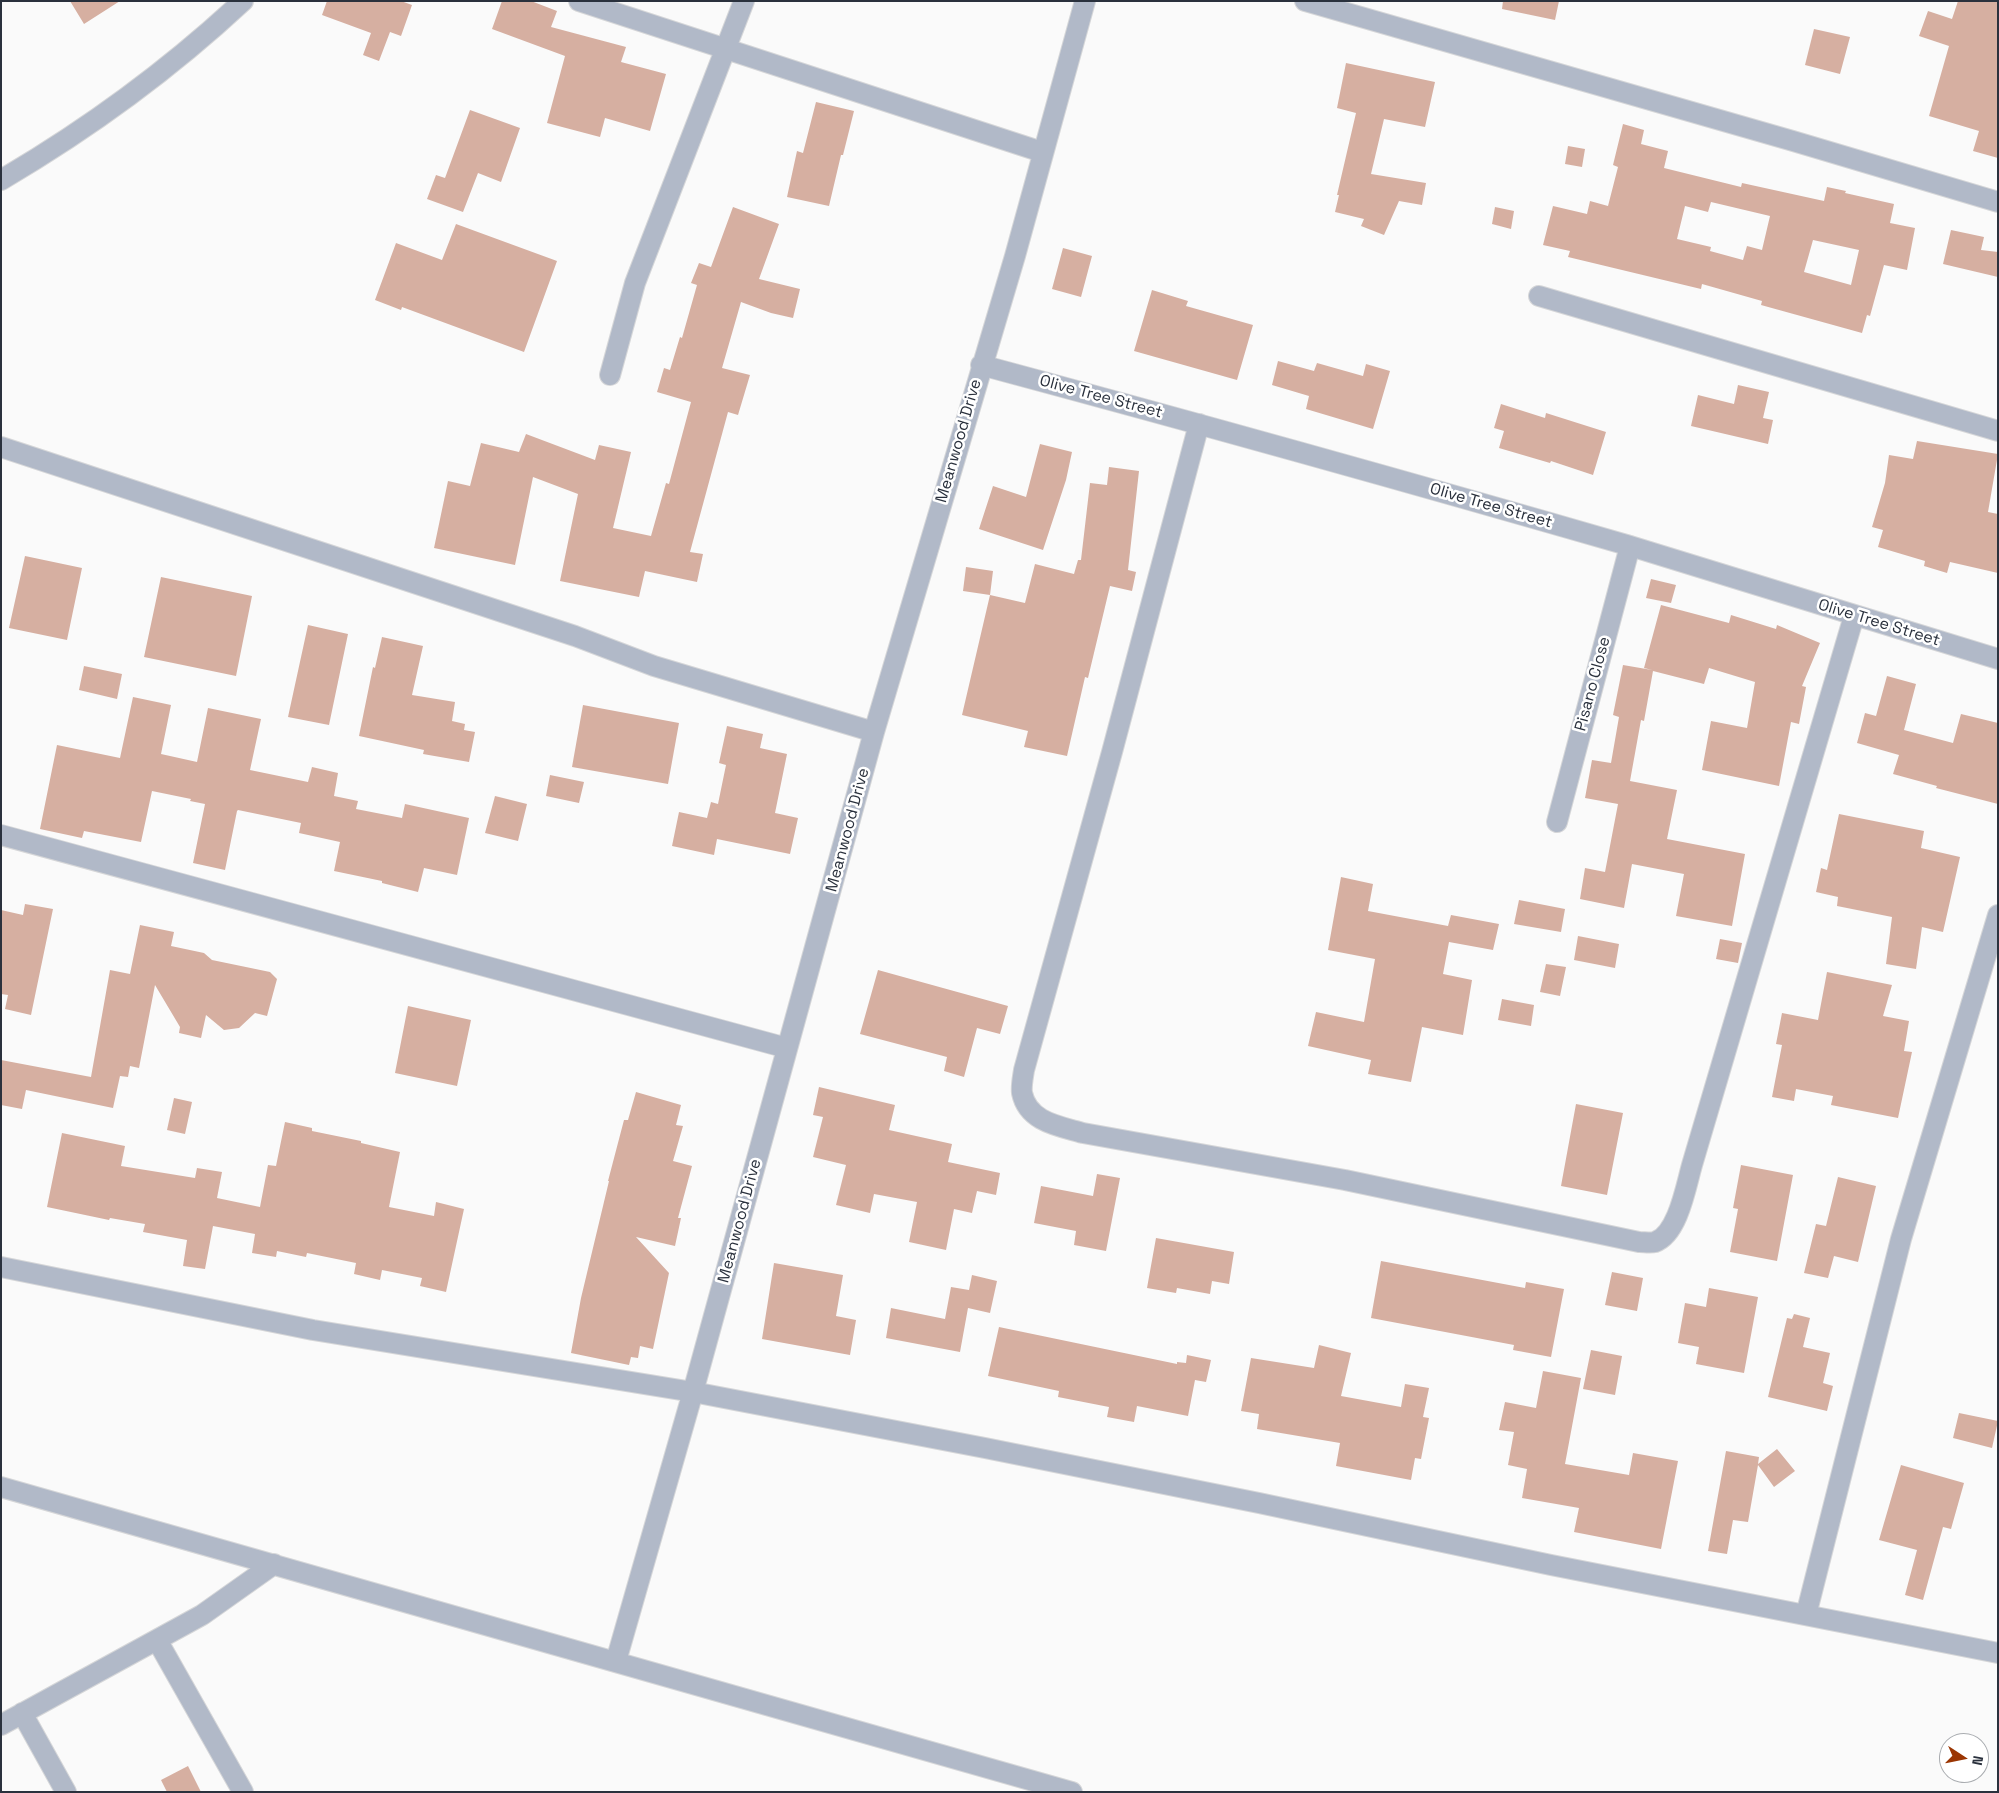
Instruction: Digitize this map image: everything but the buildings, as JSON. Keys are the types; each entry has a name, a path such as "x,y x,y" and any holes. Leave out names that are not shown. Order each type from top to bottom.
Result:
{"street":[{"path":"1,180 50,152 98,119 201,40 242,1"},
{"path":"579,1 1042,152"},
{"path":"610,375 635,283 744,1"},
{"name":"Meanwood Drive","path":"616,1661 693,1392 874,732 1015,256 1085,1"},
{"path":"1305,1 1793,140 1998,202"},
{"path":"1538,296 1998,431"},
{"name":"Olive Tree Street","path":"981,366 1199,424 1630,546 1998,659"},
{"path":"1199,424 1112,752 1024,1070 1022,1092 1028,1110 1047,1122 1083,1133 1345,1180 1640,1242 1654,1242 1665,1236 1674,1223 1692,1165 1854,616"},
{"path":"1,447 575,636 654,666 874,732"},
{"name":"Pisano Close","path":"1557,822 1630,546"},
{"path":"1,835 787,1048"},
{"path":"1806,1615 1902,1239 1998,914"},
{"path":"1,1267 313,1330 693,1392 1259,1503 1551,1565 1998,1653"},
{"path":"1,1487 1072,1792"},
{"path":"1,1725 202,1615 274,1564"},
{"path":"157,1640 243,1792"},
{"path":"22,1713 66,1792"}]}
